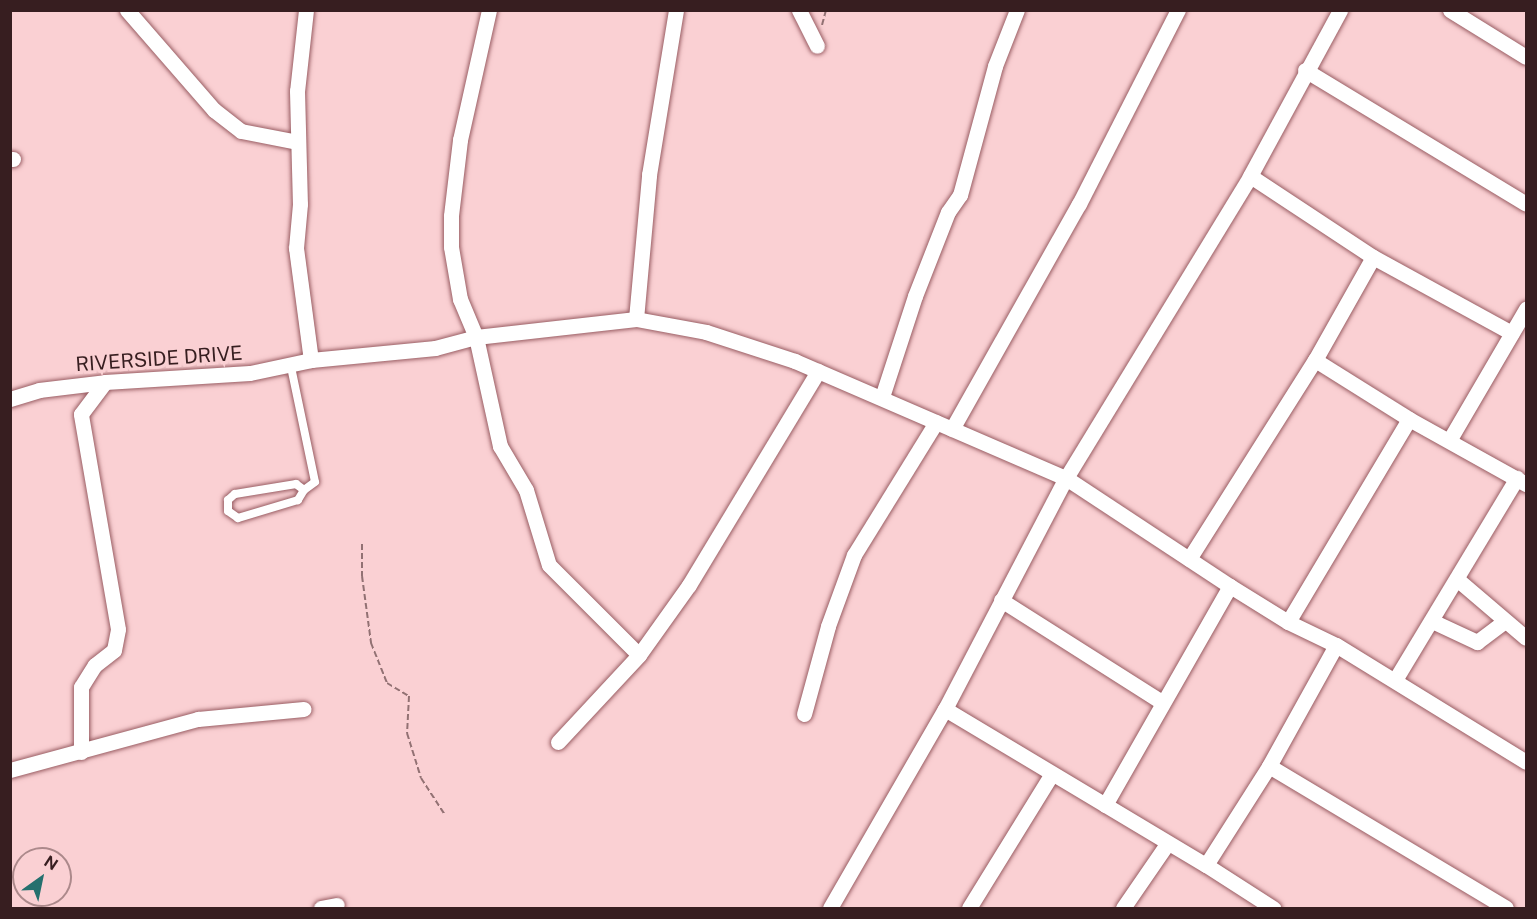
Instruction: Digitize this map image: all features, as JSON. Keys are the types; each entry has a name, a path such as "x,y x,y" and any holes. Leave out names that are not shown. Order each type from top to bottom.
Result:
{"street":[{"path":"127,10 214,110 241,131 297,142"},
{"path":"306,10 297,91 300,204 296,248 311,360"},
{"path":"489,10 460,140 451,216 451,247 460,299 476,337 500,446 526,490 549,565 639,655"},
{"path":"636,319 649,175 676,10"},
{"path":"799,10 817,46"},
{"path":"882,397 915,296 948,212 960,195 995,66 1017,10"},
{"path":"952,429 1078,204 1178,10"},
{"path":"830,909 945,709 1066,478 1250,176 1305,70 1340,10"},
{"path":"1450,10 1527,57"},
{"path":"1305,70 1527,204"},
{"path":"1250,176 1374,257 1512,333"},
{"path":"1189,559 1315,360 1374,257"},
{"path":"1450,439 1527,309"},
{"name":"RIVERSIDE DRIVE","path":"10,399 39,390 105,382 226,375 291,367 311,360 435,348 476,337 636,319 706,332 818,371 1066,478 1288,622 1336,645 1527,762"},
{"path":"1315,360 1409,418 1522,481 1395,680"},
{"path":"558,742 639,655 689,585 818,371"},
{"path":"81,752 81,687 95,665 114,650 118,629 81,414 89,398 105,382"},
{"path":"1288,622 1409,418"},
{"path":"804,714 828,626 854,555 936,422"},
{"path":"1458,580 1527,638"},
{"path":"1105,805 1230,586"},
{"path":"1001,600 1162,702"},
{"path":"1432,621 1477,642 1505,621"},
{"path":"1206,865 1269,766 1336,645"},
{"path":"10,770 198,719 304,709"},
{"path":"945,709 1051,775 1206,865 1273,909"},
{"path":"1269,766 1506,909"},
{"path":"969,909 1051,775"},
{"path":"1123,909 1167,844"},
{"path":"321,909 338,905"}],"lane":[{"path":"291,367 315,482 304,490 298,500 238,518 227,508 235,494 296,484 304,490"}],"path":[{"path":"362,544 362,576 371,643 387,683 408,696 406,733 421,778 445,815"}]}
